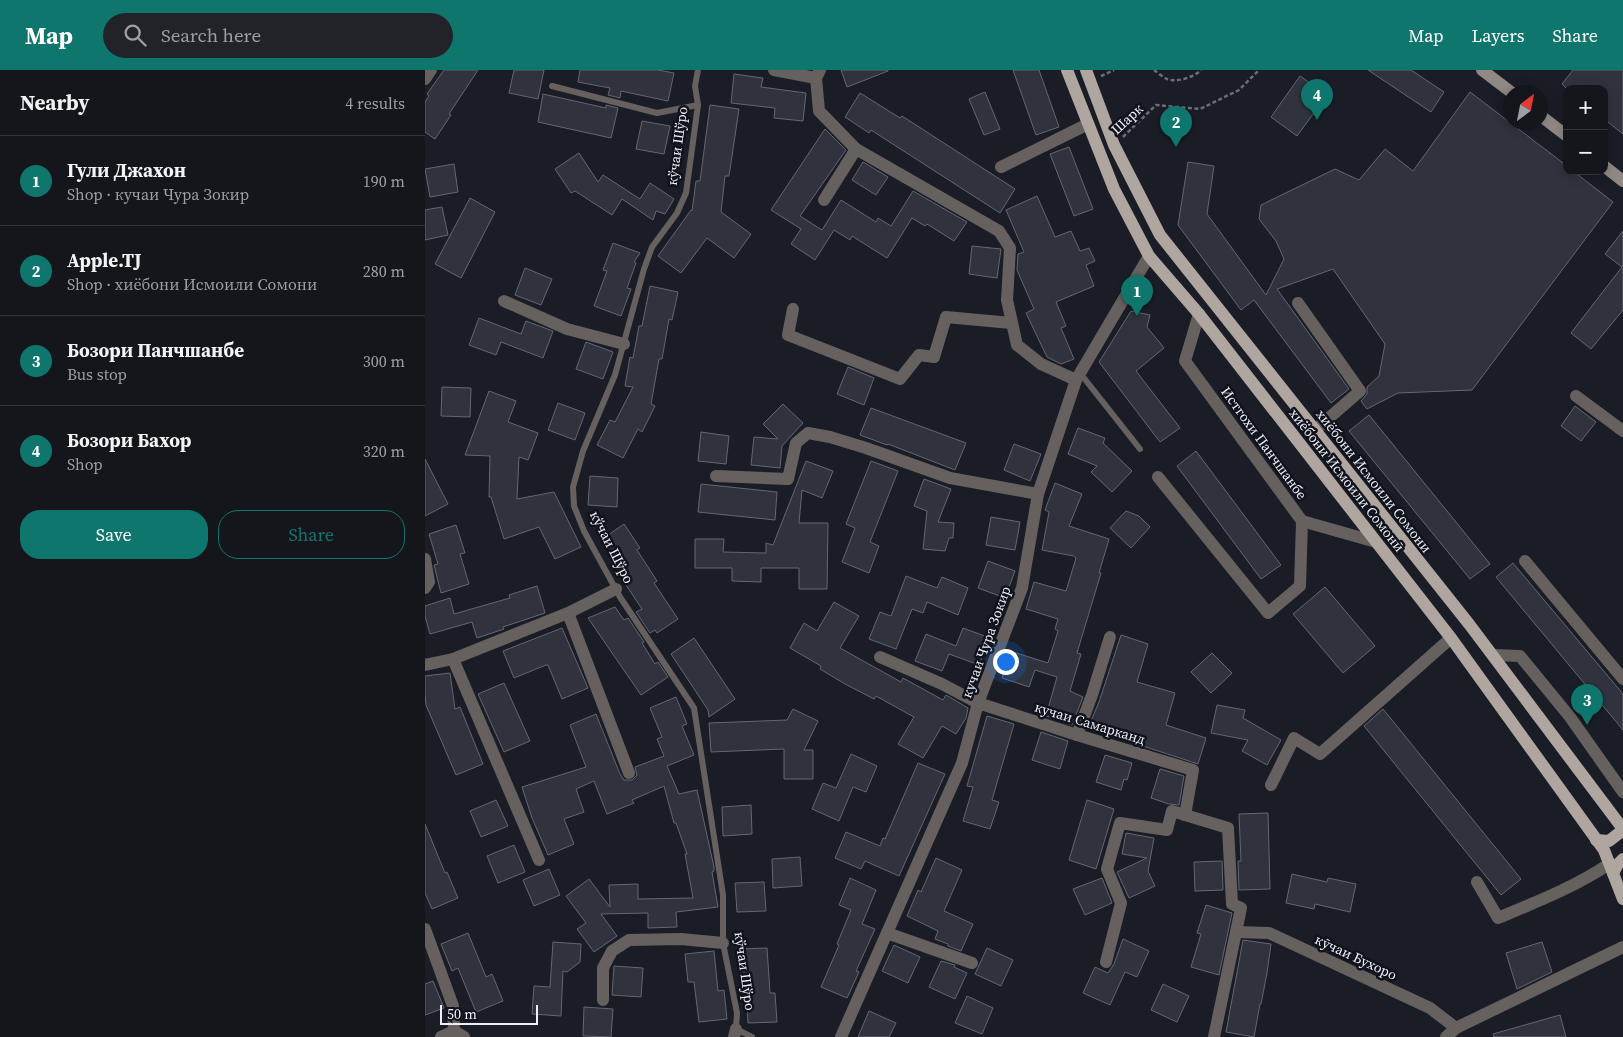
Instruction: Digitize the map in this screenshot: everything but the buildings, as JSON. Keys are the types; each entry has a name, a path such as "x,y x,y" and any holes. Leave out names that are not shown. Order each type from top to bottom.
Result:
{"main road":[{"name":"хиёбони Исмоили Сомонӣ","path":"1067,70 1114,189 1149,256 1199,314 1451,638 1604,850 1623,899"},
{"path":"1086,70 1114,145"},
{"path":"1483,70 1503,86"},
{"path":"1548,121 1563,133"},
{"name":"хиёбони Исмоили Сомони","path":"1114,145 1160,235 1493,656 1623,829"},
{"path":"1608,169 1623,180"},
{"path":"1596,840 1609,841 1623,829"},
{"path":"1611,868 1623,859"}],"street":[{"path":"425,79 431,70"},
{"path":"774,70 818,74 819,111 856,149 999,231 1010,248 1007,300 1017,346 1041,364 1078,376"},
{"path":"1001,167 1088,124"},
{"path":"824,200 856,149"},
{"name":"кучаи Чура Зокир","path":"841,1037 962,763 978,703 1022,588 1038,494 1078,376 1149,256"},
{"path":"505,301 567,329 624,344"},
{"path":"1298,303 1360,391 1315,430"},
{"path":"793,309 788,335 900,379 919,355 934,357 946,317 1011,323"},
{"name":"Истгохи Панчшанбе","path":"1199,314 1185,360 1302,521 1376,542"},
{"path":"1576,396 1623,431"},
{"path":"716,476 788,479 795,443 808,433 830,437 866,448 950,478 1038,494"},
{"path":"1158,477 1268,613 1300,586 1302,521"},
{"path":"425,559 429,582 425,588"},
{"path":"1525,560 1623,679"},
{"path":"425,665 453,659 568,613 616,589"},
{"path":"568,613 629,773"},
{"path":"1077,735 1111,637"},
{"path":"1271,785 1294,738 1320,754 1451,638"},
{"path":"1493,656 1519,656 1570,717 1623,792"},
{"name":"кучаи Самарканд","path":"880,657 942,684 978,703 1193,770 1185,814"},
{"path":"453,659 539,860"},
{"path":"1106,962 1121,903 1107,869 1120,823 1167,830 1172,810 1228,828 1233,904 1241,908 1214,1037"},
{"path":"1477,882 1498,918 1555,894 1593,874 1611,868"},
{"path":"425,929 453,1006 459,1034 441,1037"},
{"name":"кӯчаи Бухоро","path":"1236,932 1269,933 1430,1008 1456,1028"},
{"path":"887,934 972,963"},
{"path":"603,1000 603,968 613,950 629,940 681,939 723,943"},
{"path":"1446,1037 1456,1028 1623,947"}],"lane":[{"name":"кўчаи Шўро","path":"698,70 695,86 698,105 686,193 677,213 652,247 615,375 583,451 573,487 574,506 584,531 616,589 694,708 723,895 723,943 737,1013 735,1033"},
{"path":"552,86 657,113 698,105"},
{"path":"1078,376 1140,449"},
{"path":"735,1033 752,1037"}],"path":[{"path":"1154,70 1168,80 1183,79 1201,70"},
{"name":"Шарк","path":"1114,145 1156,106 1201,109 1239,90 1259,70"}],"place":[{"name":"Бозори Бахор","path":"1317,120"},
{"name":"Apple.TJ","path":"1176,147"},
{"name":"Гули Джахон","path":"1137,316"},
{"name":"Бозори Панчшанбе","path":"1587,725"}]}
